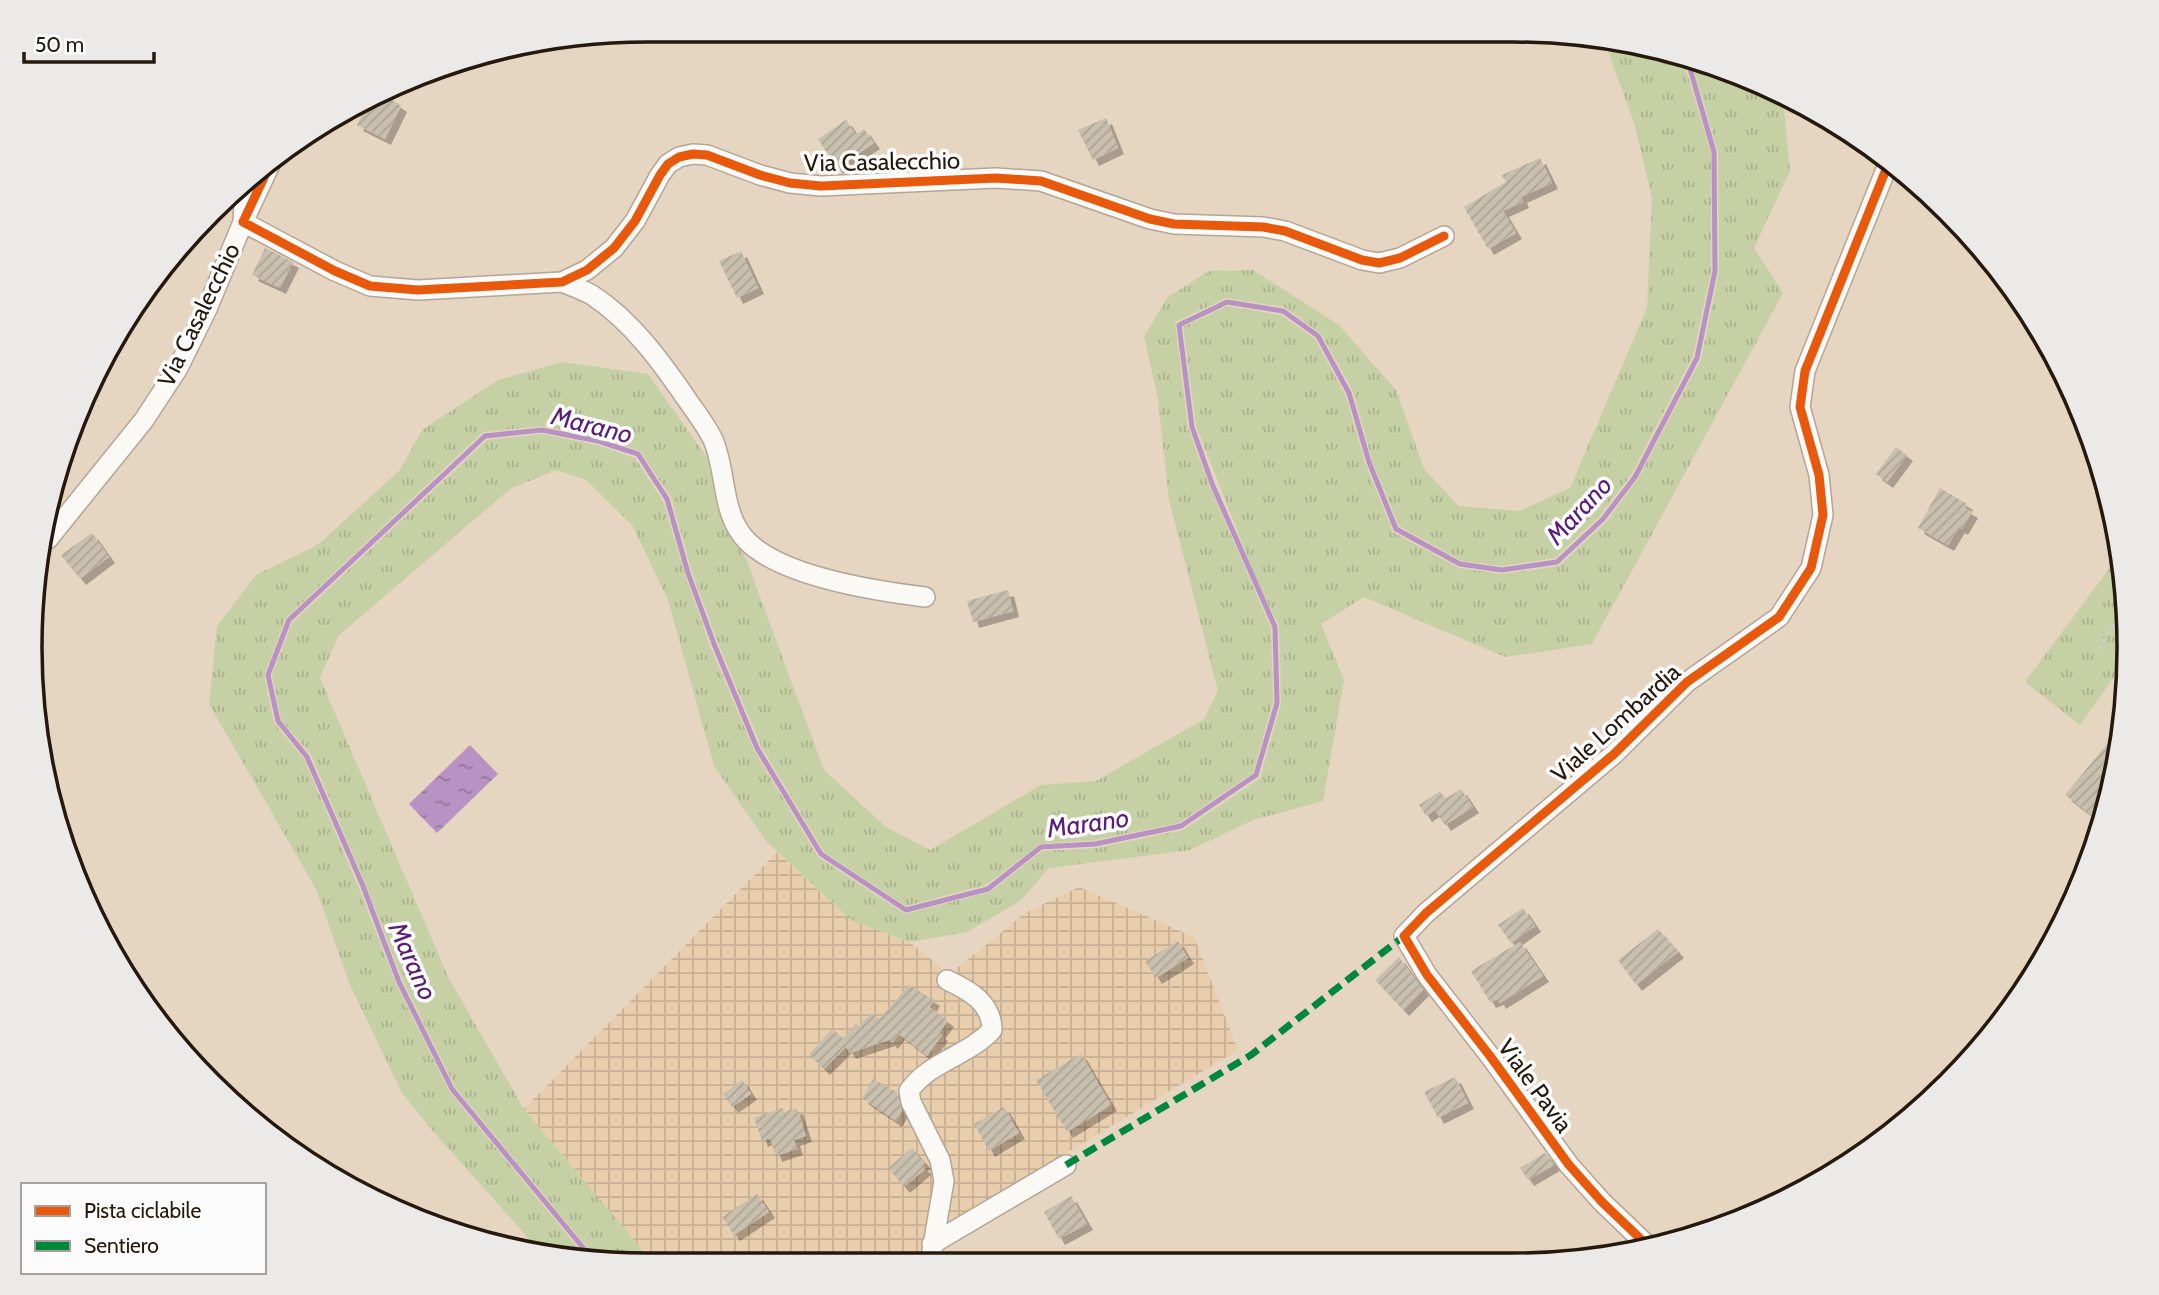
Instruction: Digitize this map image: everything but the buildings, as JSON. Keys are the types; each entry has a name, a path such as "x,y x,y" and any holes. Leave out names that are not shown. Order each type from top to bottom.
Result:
{"street":[{"name":"Via Casalecchio","path":"243,222 335,271 370,286 418,290 562,282 587,270 614,248 635,221 668,164 679,157 693,154 707,155 790,183 821,186 996,178 1041,181 1150,219 1174,224 1263,227 1285,231 1362,260 1379,263 1400,258 1444,236"},
{"name":"Viale Lombardia","path":"1404,936 1426,913 1614,754 1687,682 1779,617 1811,568 1823,515 1819,475 1800,407 1805,371 1885,171"},
{"name":"Via Casalecchio","path":"53,532 144,420 178,368 207,309 263,180"},
{"name":"Via Casalecchio","path":"243,222 244,195"},
{"name":"Via Casalecchio","path":"562,282 590,294 612,311 664,366 714,442 732,517 747,541 769,558 795,569 881,591 925,597"},
{"name":"Viale Pavia","path":"1404,936 1427,975 1569,1165 1640,1239"},
{"path":"931,1253 944,1181 940,1160 911,1101 909,1091 917,1079 933,1067 981,1043 992,1030 992,1018 983,1002 947,980"},
{"path":"931,1253 1066,1165"}],"path":[{"path":"2099,649 2116,621"}],"shaded area":[{"path":"777,852 851,920 909,942 950,974 944,987 977,1007 985,1020 985,1027 976,1036 929,1060 911,1074 900,1089 903,1104 933,1162 936,1181 924,1253 645,1253 524,1109"},
{"path":"1079,887 1194,937 1238,1050 943,1227 951,1181 946,1158 916,1093 936,1072 984,1048 999,1032 999,1016 988,997 950,974 1025,913"}],"green space":[{"path":"1608,50 1685,68 1711,153 1711,271 1693,356 1631,475 1600,516 1555,558 1502,566 1462,561 1399,526 1372,460 1353,391 1321,334 1284,307 1226,298 1175,322 1188,428 1210,487 1271,628 1273,702 1253,773 1179,823 1095,840 1040,844 986,885 906,906 824,852 761,746 692,572 671,497 640,451 599,437 542,426 483,432 286,618 264,675 274,723 304,759 396,984 449,1091 579,1249 531,1241 402,1093 350,985 316,889 209,704 217,626 256,575 319,544 400,470 422,430 498,380 562,362 648,374 708,459 717,506 746,559 824,770 886,827 930,850 1041,785 1096,781 1204,719 1218,691 1169,500 1158,399 1144,336 1168,297 1209,271 1253,270 1339,325 1396,390 1424,469 1459,506 1519,511 1570,488 1647,308 1652,199 1635,126"},
{"path":"1694,71 1784,107 1790,171 1754,248 1783,293 1592,644 1505,657 1364,597 1321,624 1344,680 1323,801 1253,820 1190,850 1049,868 1020,901 967,932 909,942 851,920 766,841 714,766 668,600 632,525 586,480 556,470 510,489 338,636 320,678 449,979 524,1109 645,1253 589,1250 455,1087 403,981 311,755 281,720 272,675 292,623 487,440 542,434 597,445 635,458 663,501 710,646 754,750 818,857 905,914 990,892 1042,851 1096,848 1183,830 1260,778 1281,703 1279,626 1255,576 1196,426 1183,327 1227,306 1281,315 1315,339 1345,394 1365,463 1393,532 1459,568 1502,574 1559,566 1606,522 1638,479 1701,359 1719,272 1718,152"},
{"path":"2112,565 2116,608 2116,674 2080,725 2025,682"}],"water":[{"path":"470,745 498,774 437,833 409,804"}],"waterway":[{"name":"Marano","path":"585,1250 452,1089 399,982 363,886 307,757 278,721 268,675 289,620 485,436 542,430 598,441 638,454 667,499 688,573 757,748 821,854 906,910 988,889 1041,847 1095,844 1181,826 1256,775 1277,703 1275,627 1213,486 1192,427 1179,325 1227,302 1283,311 1318,336 1349,393 1369,462 1396,529 1460,564 1502,570 1557,562 1603,519 1635,477 1697,358 1715,271 1714,152 1690,69"}],"marked path":[{"path":"1066,1165 1251,1055 1404,936"}],"cycle path":[{"path":"263,180 243,222 335,271 370,286 418,290 562,282 587,270 614,248 635,221 668,164 679,157 693,154 707,155 790,183 821,186 996,178 1041,181 1150,219 1174,224 1263,227 1285,231 1362,260 1379,263 1400,258 1444,236"},
{"path":"1640,1239 1569,1165 1427,975 1404,936 1426,913 1614,754 1687,682 1779,617 1811,568 1823,515 1819,475 1800,407 1805,371 1885,171"}]}
